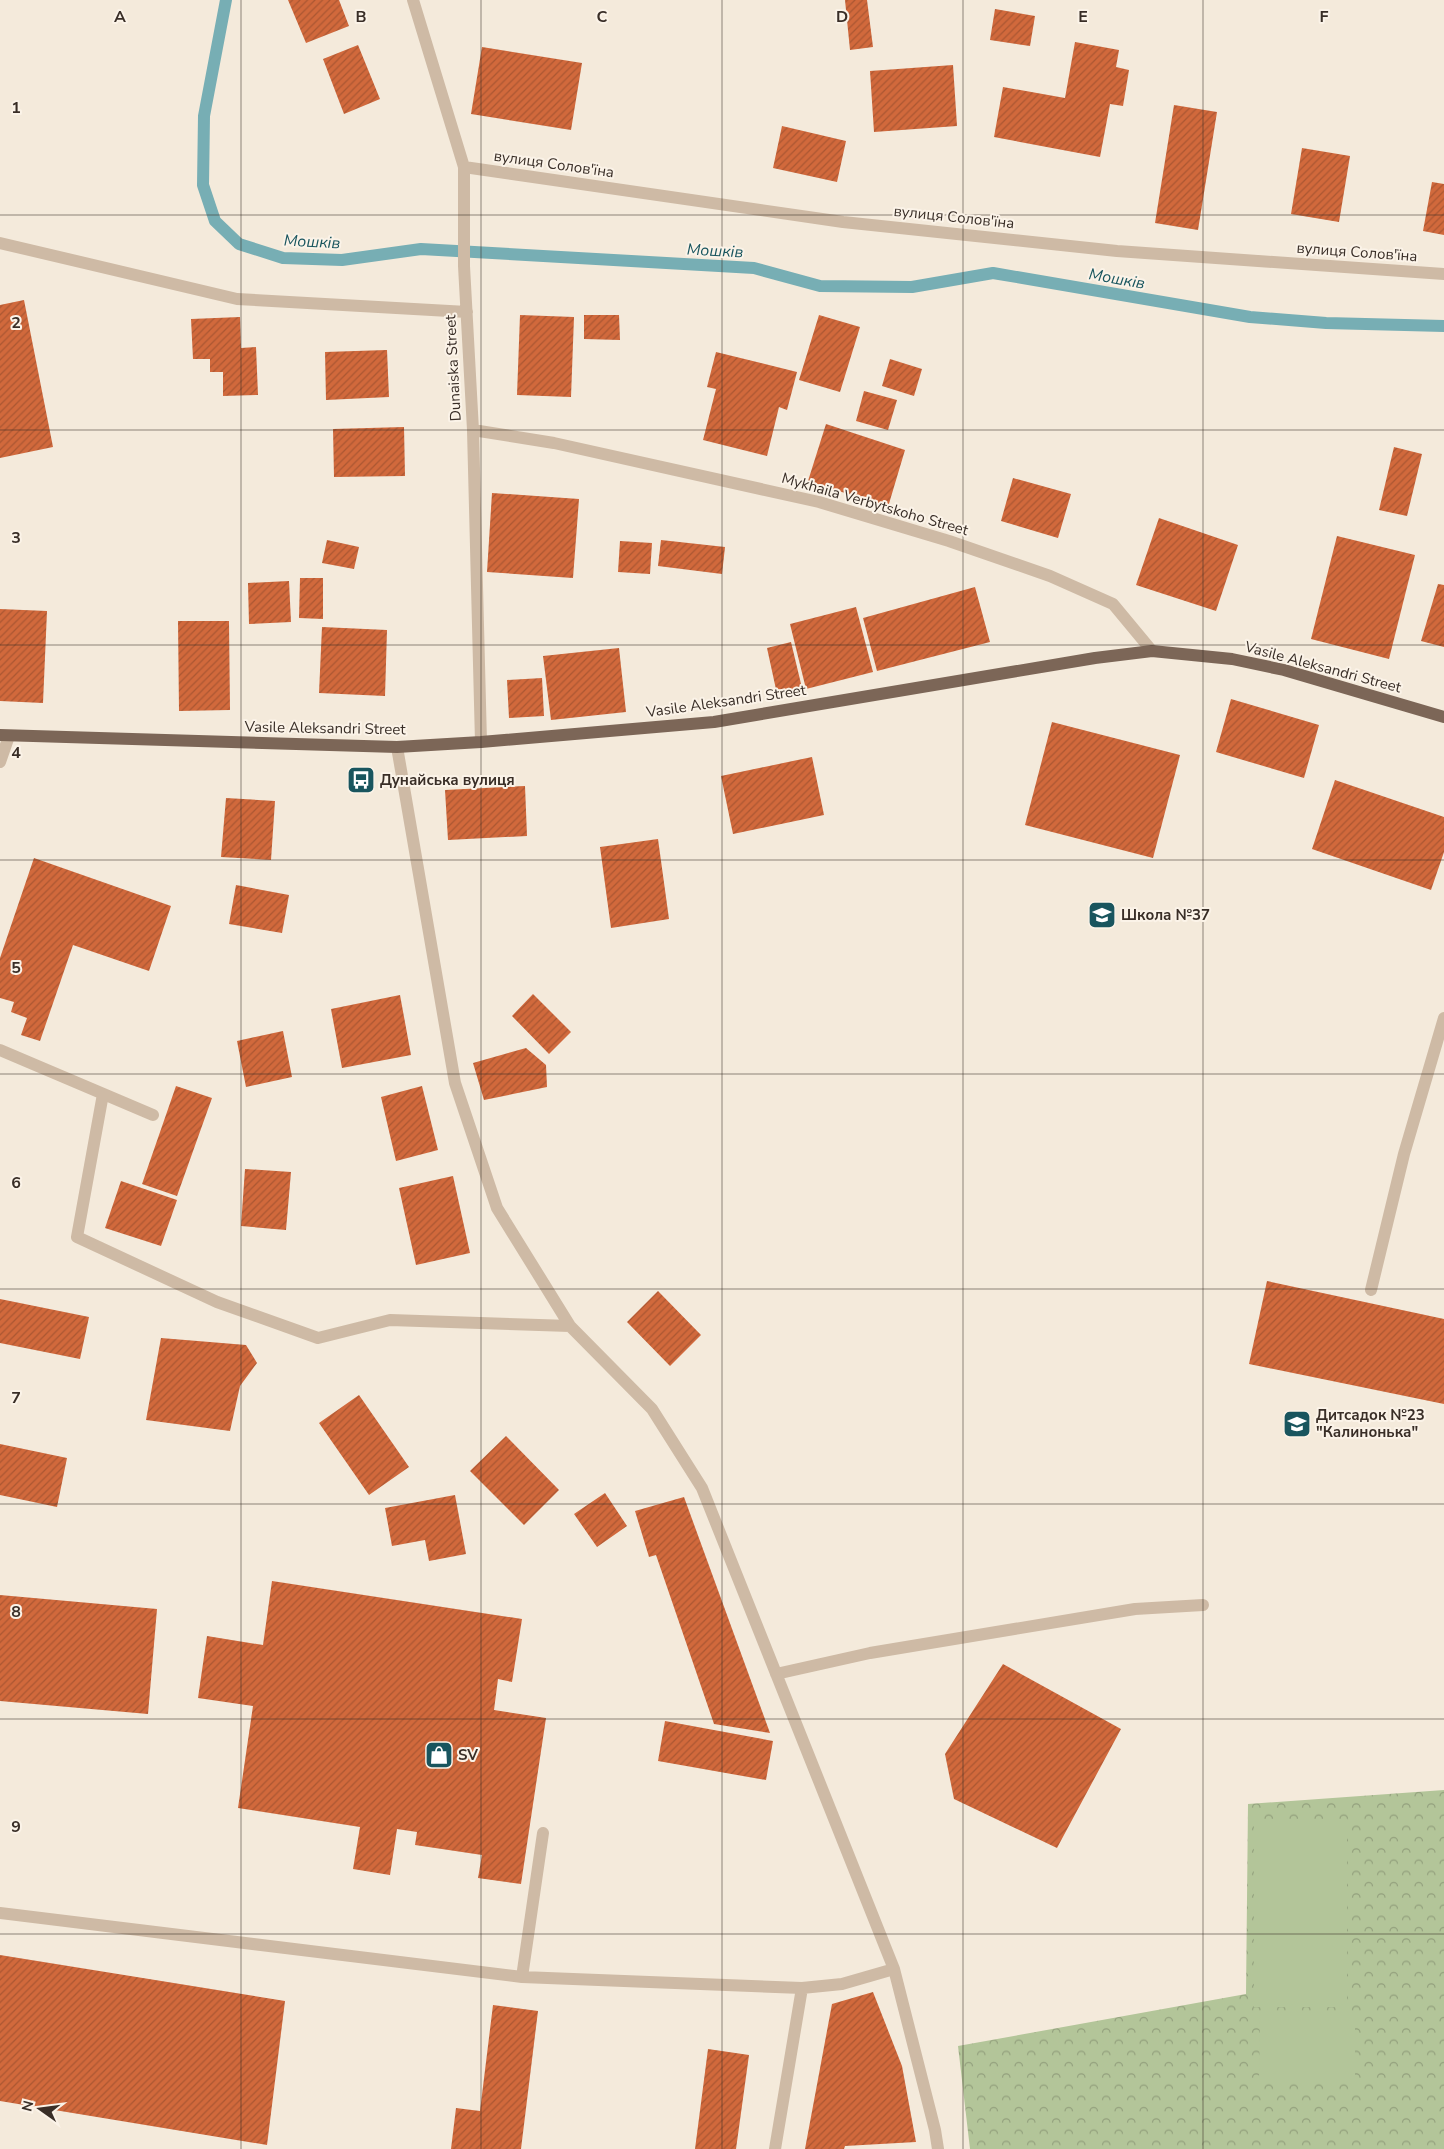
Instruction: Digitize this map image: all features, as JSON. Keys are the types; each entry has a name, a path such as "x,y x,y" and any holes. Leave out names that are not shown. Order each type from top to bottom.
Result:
{"main road":[{"name":"Vasile Aleksandri Street","path":"5,735 397,747 481,742 714,722 1095,658 1152,651 1232,659 1284,670 1444,717"}],"street":[{"name":"Dunaiska Street","path":"413,0 464,167 464,266 473,430 481,742"},
{"name":"вулиця Солов'їна","path":"464,167 853,223 1117,251 1444,274"},
{"path":"0,243 237,299 467,312"},
{"name":"Mykhaila Verbytskoho Street","path":"473,430 554,443 819,502 949,541 1050,576 1113,604 1152,651"},
{"path":"0,762 5,735"},
{"path":"397,747 455,1083 497,1208 570,1326 652,1409 702,1488 894,1968 936,2130 938,2149"},
{"path":"1371,1290 1404,1154 1444,1018"},
{"path":"0,1050 153,1115"},
{"path":"103,1094 77,1237 217,1302 318,1338 390,1320 570,1326"},
{"path":"776,1674 870,1653 1135,1609 1203,1605"},
{"path":"522,1977 543,1833"},
{"path":"0,1913 522,1977 802,1988 842,1984 868,1978 894,1968"},
{"path":"776,2149 802,1988"}],"green space":[{"path":"1444,1790 1444,2149 970,2149 958,2046 1246,1994 1248,1804"},
{"path":"1254,1819 1347,1819 1347,2007 1254,2007"},
{"path":"1260,2015 1355,2015 1355,2081 1259,2081"}],"building":[{"path":"288,0 339,0 349,26 306,43"},
{"path":"845,0 867,0 873,47 850,50"},
{"path":"995,9 1035,16 1030,46 990,40"},
{"path":"1075,42 1119,50 1116,67 1129,70 1123,106 1110,104 1100,157 994,137 1003,87 1065,98"},
{"path":"358,45 380,99 344,114 323,59"},
{"path":"482,47 582,63 571,130 471,114"},
{"path":"953,65 957,126 874,132 870,71"},
{"path":"1174,105 1217,112 1198,230 1155,223"},
{"path":"782,126 846,141 837,182 773,168"},
{"path":"1302,148 1350,156 1339,222 1291,214"},
{"path":"1432,182 1444,184 1444,235 1423,231"},
{"path":"24,300 53,447 0,458 0,305"},
{"path":"520,315 574,317 571,397 517,395"},
{"path":"584,315 619,315 620,340 584,339"},
{"path":"819,315 860,327 840,392 799,380"},
{"path":"240,317 241,348 256,347 258,395 223,396 223,372 210,372 210,359 193,359 191,319"},
{"path":"387,350 389,397 326,400 325,352"},
{"path":"716,352 797,372 787,410 779,407 767,456 703,440 716,389 707,387"},
{"path":"890,359 922,369 914,396 882,386"},
{"path":"864,391 897,400 888,430 856,421"},
{"path":"826,424 905,450 888,507 808,481"},
{"path":"404,427 405,476 334,477 333,429"},
{"path":"1394,447 1422,454 1407,516 1379,510"},
{"path":"1013,478 1071,494 1058,538 1001,521"},
{"path":"492,493 579,499 573,578 487,572"},
{"path":"1159,518 1238,545 1216,611 1136,585"},
{"path":"1337,536 1415,555 1389,659 1311,639"},
{"path":"327,540 359,547 354,569 322,563"},
{"path":"661,540 725,547 722,574 658,566"},
{"path":"620,541 652,543 650,574 618,572"},
{"path":"300,578 323,578 323,619 299,618"},
{"path":"289,581 291,622 249,624 248,583"},
{"path":"1438,584 1444,585 1444,647 1421,641"},
{"path":"975,587 990,642 877,671 863,618"},
{"path":"856,607 873,672 806,689 790,624"},
{"path":"0,609 47,611 43,703 0,701"},
{"path":"178,621 229,621 230,710 179,711"},
{"path":"322,627 387,630 385,696 319,693"},
{"path":"791,642 802,688 777,694 767,648"},
{"path":"619,648 626,712 551,720 543,656"},
{"path":"542,678 544,716 509,718 507,680"},
{"path":"1231,699 1319,725 1304,778 1216,752"},
{"path":"1052,722 1180,755 1153,858 1025,825"},
{"path":"812,757 824,815 733,834 721,776"},
{"path":"1335,780 1444,817 1444,852 1431,890 1312,849"},
{"path":"525,786 527,836 448,840 445,790"},
{"path":"226,798 275,801 271,860 221,857"},
{"path":"658,839 669,919 611,928 600,847"},
{"path":"34,858 171,906 149,971 73,945 40,1041 21,1035 27,1018 11,1012 14,1002 0,998 0,958"},
{"path":"236,885 289,895 282,933 229,924"},
{"path":"533,994 571,1032 549,1054 512,1016"},
{"path":"400,995 411,1055 342,1068 331,1009"},
{"path":"283,1031 292,1077 246,1087 237,1041"},
{"path":"526,1048 546,1065 547,1087 484,1100 473,1063"},
{"path":"176,1086 212,1098 177,1196 142,1184"},
{"path":"422,1086 438,1150 396,1161 381,1097"},
{"path":"245,1169 291,1172 286,1230 241,1226"},
{"path":"453,1176 470,1253 416,1265 399,1188"},
{"path":"121,1181 177,1200 161,1246 105,1228"},
{"path":"1267,1281 1444,1319 1444,1404 1249,1364"},
{"path":"658,1291 701,1335 670,1366 627,1322"},
{"path":"0,1299 89,1317 80,1359 0,1343"},
{"path":"161,1338 246,1345 257,1363 240,1386 230,1431 146,1420"},
{"path":"359,1395 409,1467 369,1495 319,1423"},
{"path":"506,1436 559,1490 524,1525 470,1471"},
{"path":"0,1444 67,1458 57,1507 0,1495"},
{"path":"605,1493 627,1526 597,1547 574,1514"},
{"path":"455,1495 466,1554 429,1561 425,1540 392,1546 385,1508"},
{"path":"684,1497 770,1733 714,1724 656,1555 649,1557 635,1511"},
{"path":"272,1581 522,1619 512,1682 498,1679 494,1710 546,1718 521,1884 478,1878 482,1855 415,1845 417,1832 397,1829 390,1875 353,1869 360,1827 238,1808 253,1706 198,1698 207,1636 263,1645"},
{"path":"0,1595 157,1609 148,1714 0,1701"},
{"path":"1003,1664 1121,1729 1057,1848 954,1799 945,1754"},
{"path":"665,1721 773,1741 766,1780 658,1761"},
{"path":"0,1955 285,2001 267,2145 0,2101"},
{"path":"873,1992 902,2066 916,2142 845,2146 844,2149 805,2149 832,2004"},
{"path":"493,2005 538,2011 521,2149 451,2149 456,2108 480,2111"},
{"path":"708,2049 749,2055 736,2149 695,2149"}],"waterway":[{"name":"Мошків","path":"226,0 204,116 203,185 215,221 239,244 283,258 342,260 421,249 754,268 820,286 912,287 993,273 1250,317 1326,323 1444,326"}],"place":[{"name":"Дунайська вулиця","path":"361,780"},
{"name":"Школа №37","path":"1102,915"},
{"name":"Дитсадок №23 \"Калинонька\"","path":"1297,1424"},
{"name":"SV","path":"439,1755"}]}
